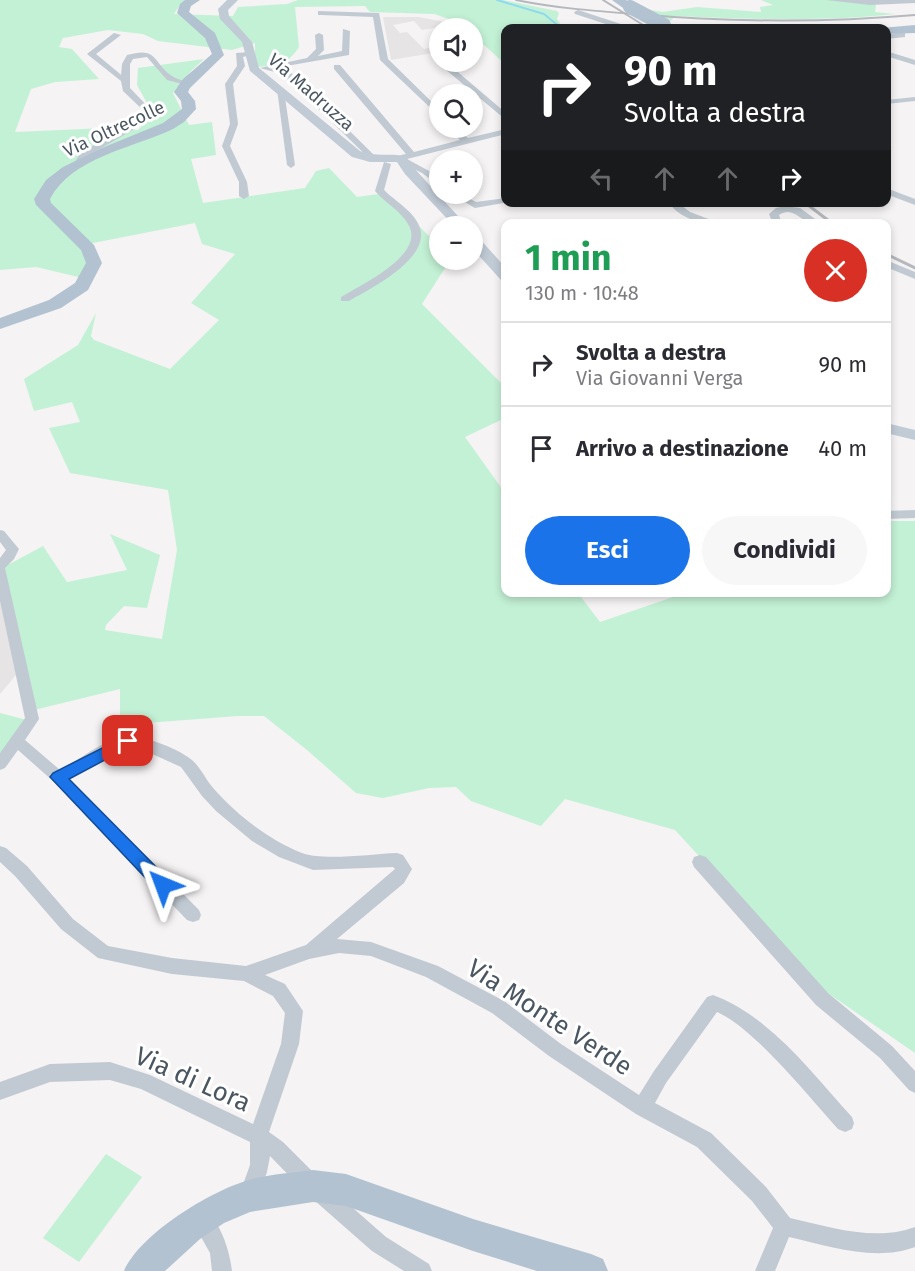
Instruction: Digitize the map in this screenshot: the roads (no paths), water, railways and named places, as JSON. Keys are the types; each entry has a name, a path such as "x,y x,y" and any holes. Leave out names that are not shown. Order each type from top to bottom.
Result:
{"main road":[{"name":"Via Oltrecolle","path":"0,324 55,304 82,286 94,263 88,248 44,205 42,200 52,181 78,164 165,128 183,118 189,109 188,101 181,92 186,83 208,67 218,55 217,43 206,30 183,13 186,4 194,0"},
{"path":"618,0 663,24"},
{"path":"892,30 915,29"},
{"path":"141,1271 188,1227 201,1219 249,1196 313,1186 346,1190 473,1235 591,1271"}],"street":[{"name":"Via Madruzza","path":"233,0 223,9 224,17 232,23 247,42 250,54 259,68 280,92 356,154 396,162"},
{"path":"830,0 870,3 915,1"},
{"path":"578,7 615,24"},
{"path":"321,13 376,15 384,60 429,104"},
{"path":"891,36 903,35 892,30"},
{"path":"259,68 308,61 346,52 346,31"},
{"path":"117,35 91,54 125,80"},
{"path":"308,61 321,50 319,35"},
{"path":"78,164 83,155 144,122 148,111 126,89 126,64 130,57 144,54 154,59 170,79 186,83"},
{"path":"244,196 243,182 226,146 234,124 229,84 241,66 239,55 250,54"},
{"path":"891,55 915,63"},
{"path":"337,67 396,162 429,174"},
{"path":"259,68 285,72 396,162 451,216"},
{"path":"454,72 501,114"},
{"path":"280,92 291,165"},
{"path":"891,101 915,99"},
{"path":"345,299 395,267 409,256 416,244 417,234 414,225 379,190 396,162 501,132"},
{"path":"463,138 466,141"},
{"path":"891,193 915,202"},
{"path":"483,204 501,202"},
{"path":"684,208 701,219"},
{"path":"776,219 779,210 793,208 810,219"},
{"path":"483,251 501,271"},
{"path":"891,265 915,276"},
{"path":"891,429 915,435"},
{"path":"891,515 915,514"},
{"path":"0,534 13,549 0,568 32,719 0,764"},
{"path":"17,741 58,777 193,915"},
{"path":"58,777 120,744 134,741 178,757 186,763 210,795 271,846 291,856 313,863 397,860 401,863 404,869 398,878 309,952 246,974"},
{"path":"0,853 21,871 67,924 104,953 172,966 246,974 279,990 294,1011 290,1044 258,1136 262,1148 259,1172 249,1196"},
{"path":"699,862 822,999 886,1052 915,1084"},
{"name":"Via Monte Verde","path":"309,952 339,946 371,949 432,971 498,1007 555,1050 642,1108 704,1140 759,1194 784,1226"},
{"name":"Via Monte Verde","path":"642,1108 660,1077 713,1003 730,1009 771,1044 845,1123"},
{"name":"Via di Lora","path":"0,1091 50,1073 110,1071 144,1081 258,1136 276,1149 313,1186 379,1244 422,1271"},
{"path":"201,1219 220,1251 222,1271"},
{"path":"765,1271 784,1226 886,1245 906,1242 915,1237"}],"waterway":[{"path":"497,0 544,14 556,24"}],"railway":[{"path":"516,0 624,13"},
{"path":"603,0 624,13"},
{"path":"624,13 705,19 775,20 915,15"},
{"path":"624,13 642,24"},
{"path":"811,207 826,219"},
{"path":"891,256 915,268"}]}
